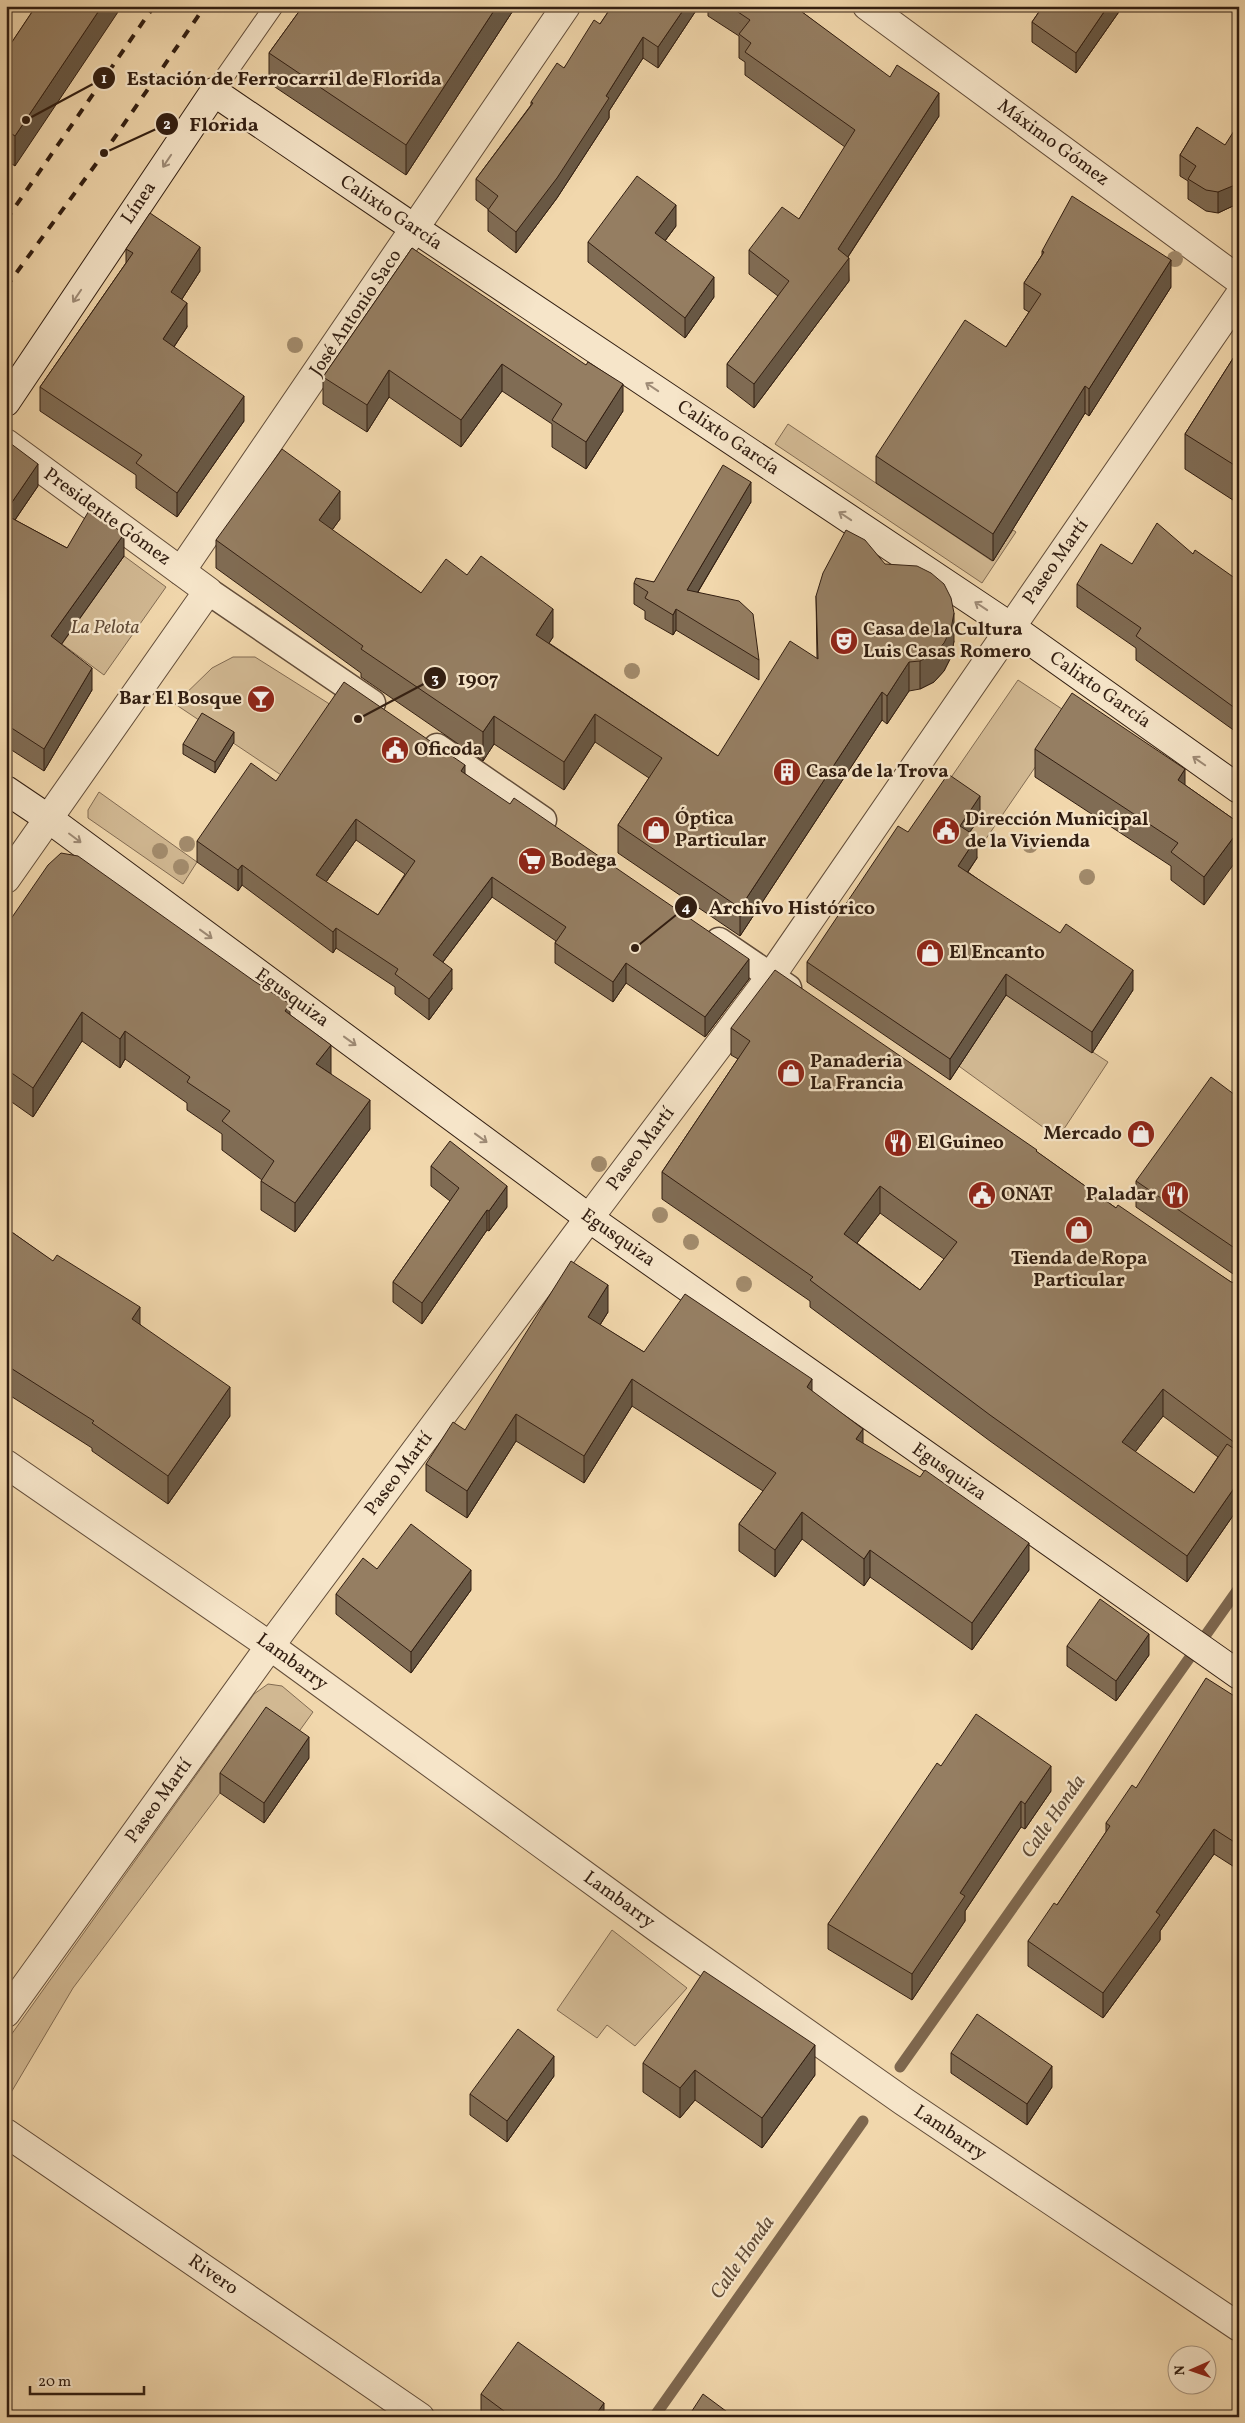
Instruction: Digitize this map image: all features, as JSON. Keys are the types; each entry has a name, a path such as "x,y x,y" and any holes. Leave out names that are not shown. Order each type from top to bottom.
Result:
{"street":[{"name":"José Antonio Saco","path":"181,571 566,6"},
{"name":"Máximo Gómez","path":"867,6 1239,280"},
{"name":"Calixto García","path":"214,92 1011,627 1239,789"},
{"name":"Línea","path":"6,402 214,92"},
{"name":"Paseo Martí","path":"6,2013 270,1646 771,976 1239,296"},
{"name":"Presidente Gómez","path":"6,442 208,591"},
{"path":"6,879 208,591 395,718"},
{"path":"419,735 562,833"},
{"name":"Egusquiza","path":"6,790 49,819 589,1218 1239,1675"},
{"path":"700,927 812,1004"},
{"name":"Lambarry","path":"6,1464 270,1646 644,1918 903,2102 1239,2327"},
{"name":"Rivero","path":"6,2132 420,2417"}],"lane":[{"name":"Línea","path":"214,92 274,6"}],"green space":[{"path":"788,424 992,561 1013,530 1016,532 982,583 775,444"},
{"name":"La Pelota","path":"124,556 166,587 104,675 62,644"},
{"path":"233,657 255,657 339,710 290,781 175,704 212,668"},
{"path":"1018,680 1071,715 981,846 930,808"},
{"path":"99,792 197,862 183,884 88,818 88,810"},
{"path":"1026,959 1024,1007 1108,1062 1058,1138 956,1064"},
{"path":"268,1684 282,1686 313,1712 290,1744 266,1728 220,1793 73,1988 6,2101 6,2042 254,1694"},
{"path":"612,1930 687,1988 635,2046 607,2025 597,2038 557,2010"}],"building":[{"path":"36,6 102,6 15,136 6,130 6,51"},
{"path":"303,6 497,6 406,145 269,53"},
{"path":"612,6 686,6 658,47 643,37 606,96 609,98 557,178 516,232 488,210 498,196 476,179 533,103 531,102 557,63 564,68 594,20 600,24"},
{"path":"729,6 794,6 890,77 897,65 939,93 838,249 849,258 754,384 727,364 789,281 749,250 782,207 799,219 855,130 745,52 751,43 739,34 750,20"},
{"path":"1043,6 1108,6 1076,53 1032,22"},
{"path":"1239,123 1239,178 1235,185 1218,192 1206,190 1188,179 1196,166 1180,155 1197,127 1225,145"},
{"path":"637,176 676,205 655,233 714,277 685,318 588,242"},
{"path":"1072,196 1171,260 1089,389 1085,386 993,534 876,456 965,320 1006,347 1041,294 1024,283 1044,252 1042,251"},
{"path":"150,213 200,247 171,292 187,303 163,339 244,396 177,493 136,463 142,455 40,387 133,253 126,249"},
{"path":"412,248 586,365 588,362 623,384 586,442 552,420 562,404 502,364 461,420 389,370 367,405 323,377"},
{"path":"1239,349 1239,468 1185,434"},
{"path":"6,440 38,464 6,511"},
{"path":"282,449 340,491 319,520 421,593 446,559 467,575 481,556 553,609 536,635 718,756 790,641 818,659 816,596 823,573 846,530 865,540 885,564 917,566 931,573 944,584 951,598 954,613 951,629 944,643 934,654 920,661 909,662 887,696 882,692 740,908 618,825 662,758 595,714 564,762 494,716 483,732 361,649 363,646 216,540"},
{"path":"723,465 751,482 687,590 739,601 753,614 759,660 676,609 673,615 645,598 648,592 634,583 636,578 654,582"},
{"path":"90,509 124,534 51,636 92,668 44,749 10,727 12,724 6,720 6,515 67,548"},
{"path":"1157,523 1193,554 1195,550 1239,581 1239,711 1136,636 1141,628 1077,584 1101,544 1132,564"},
{"path":"344,682 465,765 461,771 510,804 514,798 749,959 705,1017 626,963 613,982 555,943 566,927 492,877 433,955 452,969 429,999 395,974 398,969 336,928 333,932 242,865 238,870 197,841 251,763 276,781","holes":["356,819 415,861 378,915 316,875"]},
{"path":"1072,693 1185,769 1178,780 1239,823 1239,830 1204,877 1171,852 1178,843 1035,749"},
{"path":"202,713 234,732 215,762 183,744"},
{"path":"948,774 980,796 960,826 977,837 958,866 1060,933 1066,924 1133,970 1092,1032 1006,974 950,1059 807,962 898,826 908,832"},
{"path":"61,853 78,856 254,981 290,1004 285,1011 331,1045 316,1064 370,1100 295,1203 261,1181 274,1161 222,1121 230,1111 187,1082 190,1077 125,1031 120,1039 82,1012 33,1088 6,1069 6,926 48,865"},
{"path":"775,970 1037,1150 1116,1208 1118,1205 1231,1282 1239,1284 1239,1446 1163,1389 1122,1442 1194,1493 1227,1444 1239,1452 1239,1481 1187,1556 990,1415 810,1280 813,1277 662,1172 750,1041 731,1028","holes":["880,1186 957,1242 920,1290 844,1234"]},
{"path":"1211,1077 1239,1098 1239,1251 1136,1181"},
{"path":"450,1141 507,1186 489,1211 487,1210 422,1303 393,1282 459,1188 431,1166"},
{"path":"6,1228 53,1261 57,1255 140,1307 132,1319 230,1387 168,1476 92,1423 94,1421 6,1365 6,1337 10,1332 6,1329"},
{"path":"571,1261 608,1285 588,1317 644,1352 685,1294 812,1379 807,1387 863,1429 856,1439 920,1477 925,1470 1029,1543 972,1623 870,1550 864,1559 802,1512 775,1550 739,1524 776,1473 632,1379 584,1456 516,1414 467,1491 426,1464 453,1422 465,1430"},
{"path":"411,1524 471,1570 411,1652 336,1594 363,1558 377,1569"},
{"path":"1100,1599 1149,1634 1116,1681 1067,1646"},
{"path":"1206,1678 1239,1699 1239,1845 1214,1829 1156,1912 1160,1915 1103,1993 1028,1941 1054,1903 1057,1905 1110,1826 1106,1823 1132,1785 1136,1788"},
{"path":"266,1707 309,1737 264,1803 220,1773"},
{"path":"976,1714 1051,1766 1025,1804 1021,1801 960,1893 965,1896 912,1974 828,1924 937,1763 941,1766"},
{"path":"704,1971 815,2045 762,2118 695,2070 680,2088 643,2063"},
{"path":"977,2014 1052,2066 1027,2104 951,2053"},
{"path":"518,2029 554,2056 507,2121 470,2094"},
{"path":"518,2342 604,2403 594,2417 512,2417 481,2394"},
{"path":"703,2394 734,2417 688,2417"}],"waterway":[{"name":"Calle Honda","path":"900,2067 1239,1588"},
{"name":"Calle Honda","path":"654,2417 863,2121"}],"railway":[{"path":"6,220 154,6"},
{"path":"6,287 104,153 205,6"}],"place":[{"name":"Estación de Ferrocarril de Florida","path":"26,120"},
{"name":"Florida","path":"104,153"},
{"name":"Casa de la Cultura Luis Casas Romero","path":"844,641"},
{"name":"Bar El Bosque","path":"261,699"},
{"name":"1907","path":"358,719"},
{"name":"Oficoda","path":"395,750"},
{"name":"Casa de la Trova","path":"787,772"},
{"name":"Óptica Particular","path":"656,830"},
{"name":"Dirección Municipal de la Vivienda","path":"946,831"},
{"name":"Bodega","path":"532,861"},
{"name":"Archivo Histórico","path":"635,948"},
{"name":"El Encanto","path":"930,953"},
{"name":"Panaderia La Francia","path":"791,1073"},
{"name":"Mercado","path":"1141,1134"},
{"name":"El Guineo","path":"898,1143"},
{"name":"ONAT","path":"982,1195"},
{"name":"Paladar","path":"1175,1195"},
{"name":"Tienda de Ropa Particular","path":"1079,1230"}]}
